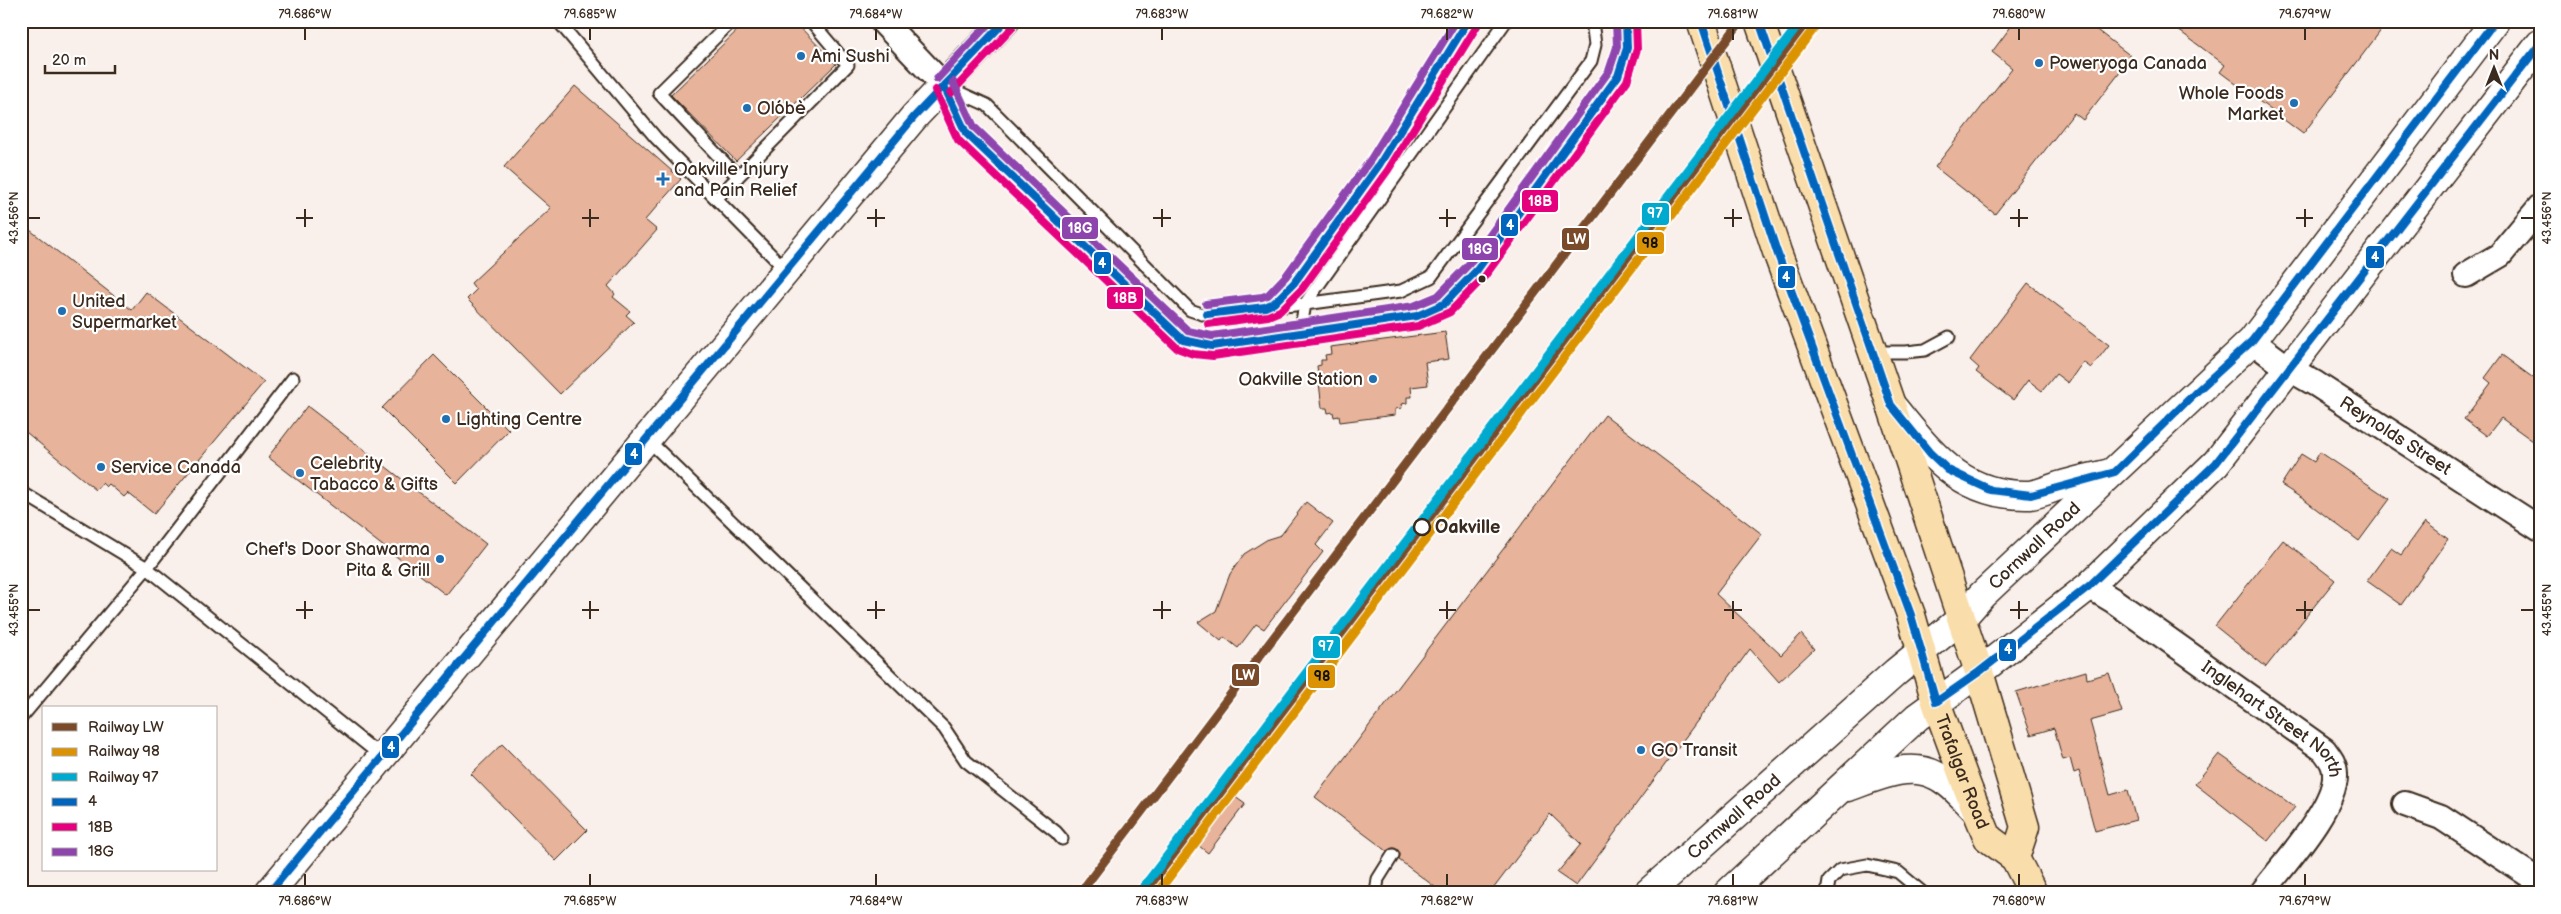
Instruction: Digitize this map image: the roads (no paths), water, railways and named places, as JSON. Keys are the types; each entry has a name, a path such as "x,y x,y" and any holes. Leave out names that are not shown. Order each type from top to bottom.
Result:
{"main road":[{"path":"269,893 914,117 1006,21"},
{"name":"Trafalgar Road","path":"1701,21 1778,252 1912,616 1936,702 1976,810 1988,838 2015,858 2033,893"},
{"path":"1759,21 1892,405 1980,672 2025,827 2015,858"},
{"name":"Cornwall Road","path":"1648,893 1921,652 1961,619 1982,595 2115,472 2195,393 2252,341 2495,21"},
{"path":"1728,893 1837,790 1936,702 1980,672 2089,586 2216,463 2540,44"},
{"path":"1892,405 1930,453 1948,470 1974,484 1992,490 2031,495 2115,472"},
{"path":"1837,790 1894,771 1924,772 1934,774 1946,782 1976,810"}],"street":[{"path":"882,21 944,86"},
{"path":"2466,275 2500,255 2540,207"},
{"name":"Reynolds Street","path":"2252,341 2288,368 2316,384 2540,529"},
{"name":"Inglehart Street North","path":"2089,586 2114,601 2324,750 2333,762 2335,774 2334,788 2326,807 2262,893"},
{"path":"2405,804 2440,817 2540,882"}],"lane":[{"path":"558,21 656,138 786,270"},
{"path":"732,21 659,93 738,177"},
{"path":"716,199 848,65 811,21"},
{"path":"1266,307 1274,302 1294,282 1379,165 1468,21"},
{"path":"1300,333 1305,304 1506,21"},
{"path":"944,86 987,105 1190,310 1202,314 1305,304 1401,291 1432,277 1592,60 1596,45 1592,21"},
{"path":"944,86 966,134 1183,340 1212,346 1417,316 1444,304 1477,270 1618,76 1627,48 1626,21"},
{"path":"1873,352 1925,350 1949,337"},
{"path":"21,718 147,568 293,378"},
{"path":"647,439 944,728 966,761 1056,832 1062,839"},
{"path":"21,492 147,568 381,756"},
{"path":"1376,893 1378,879 1393,855"},
{"path":"1827,893 1829,881 1840,870 1867,865 1898,872 1923,893"}],"rail line":[{"name":"LW","path":"1080,893 1741,21"},
{"name":"LW","path":"1144,893 1807,21"},
{"name":"97","path":"1139,893 1797,27"},
{"name":"98","path":"1157,893 1815,27"}],"place":[{"name":"Ami Sushi","path":"801,56"},
{"name":"Poweryoga Canada","path":"2039,63"},
{"name":"Whole Foods Market","path":"2294,103"},
{"name":"Olóbè","path":"747,108"},
{"name":"Oakville Injury and Pain Relief","path":"663,179"},
{"name":"United Supermarket","path":"62,311"},
{"name":"Oakville Station","path":"1373,379"},
{"name":"Lighting Centre","path":"446,419"},
{"name":"Service Canada","path":"101,467"},
{"name":"Celebrity Tabacco & Gifts","path":"300,473"},
{"name":"Oakville","path":"1422,527"},
{"name":"Chef's Door Shawarma Pita & Grill","path":"440,559"},
{"name":"GO Transit","path":"1641,750"}]}
